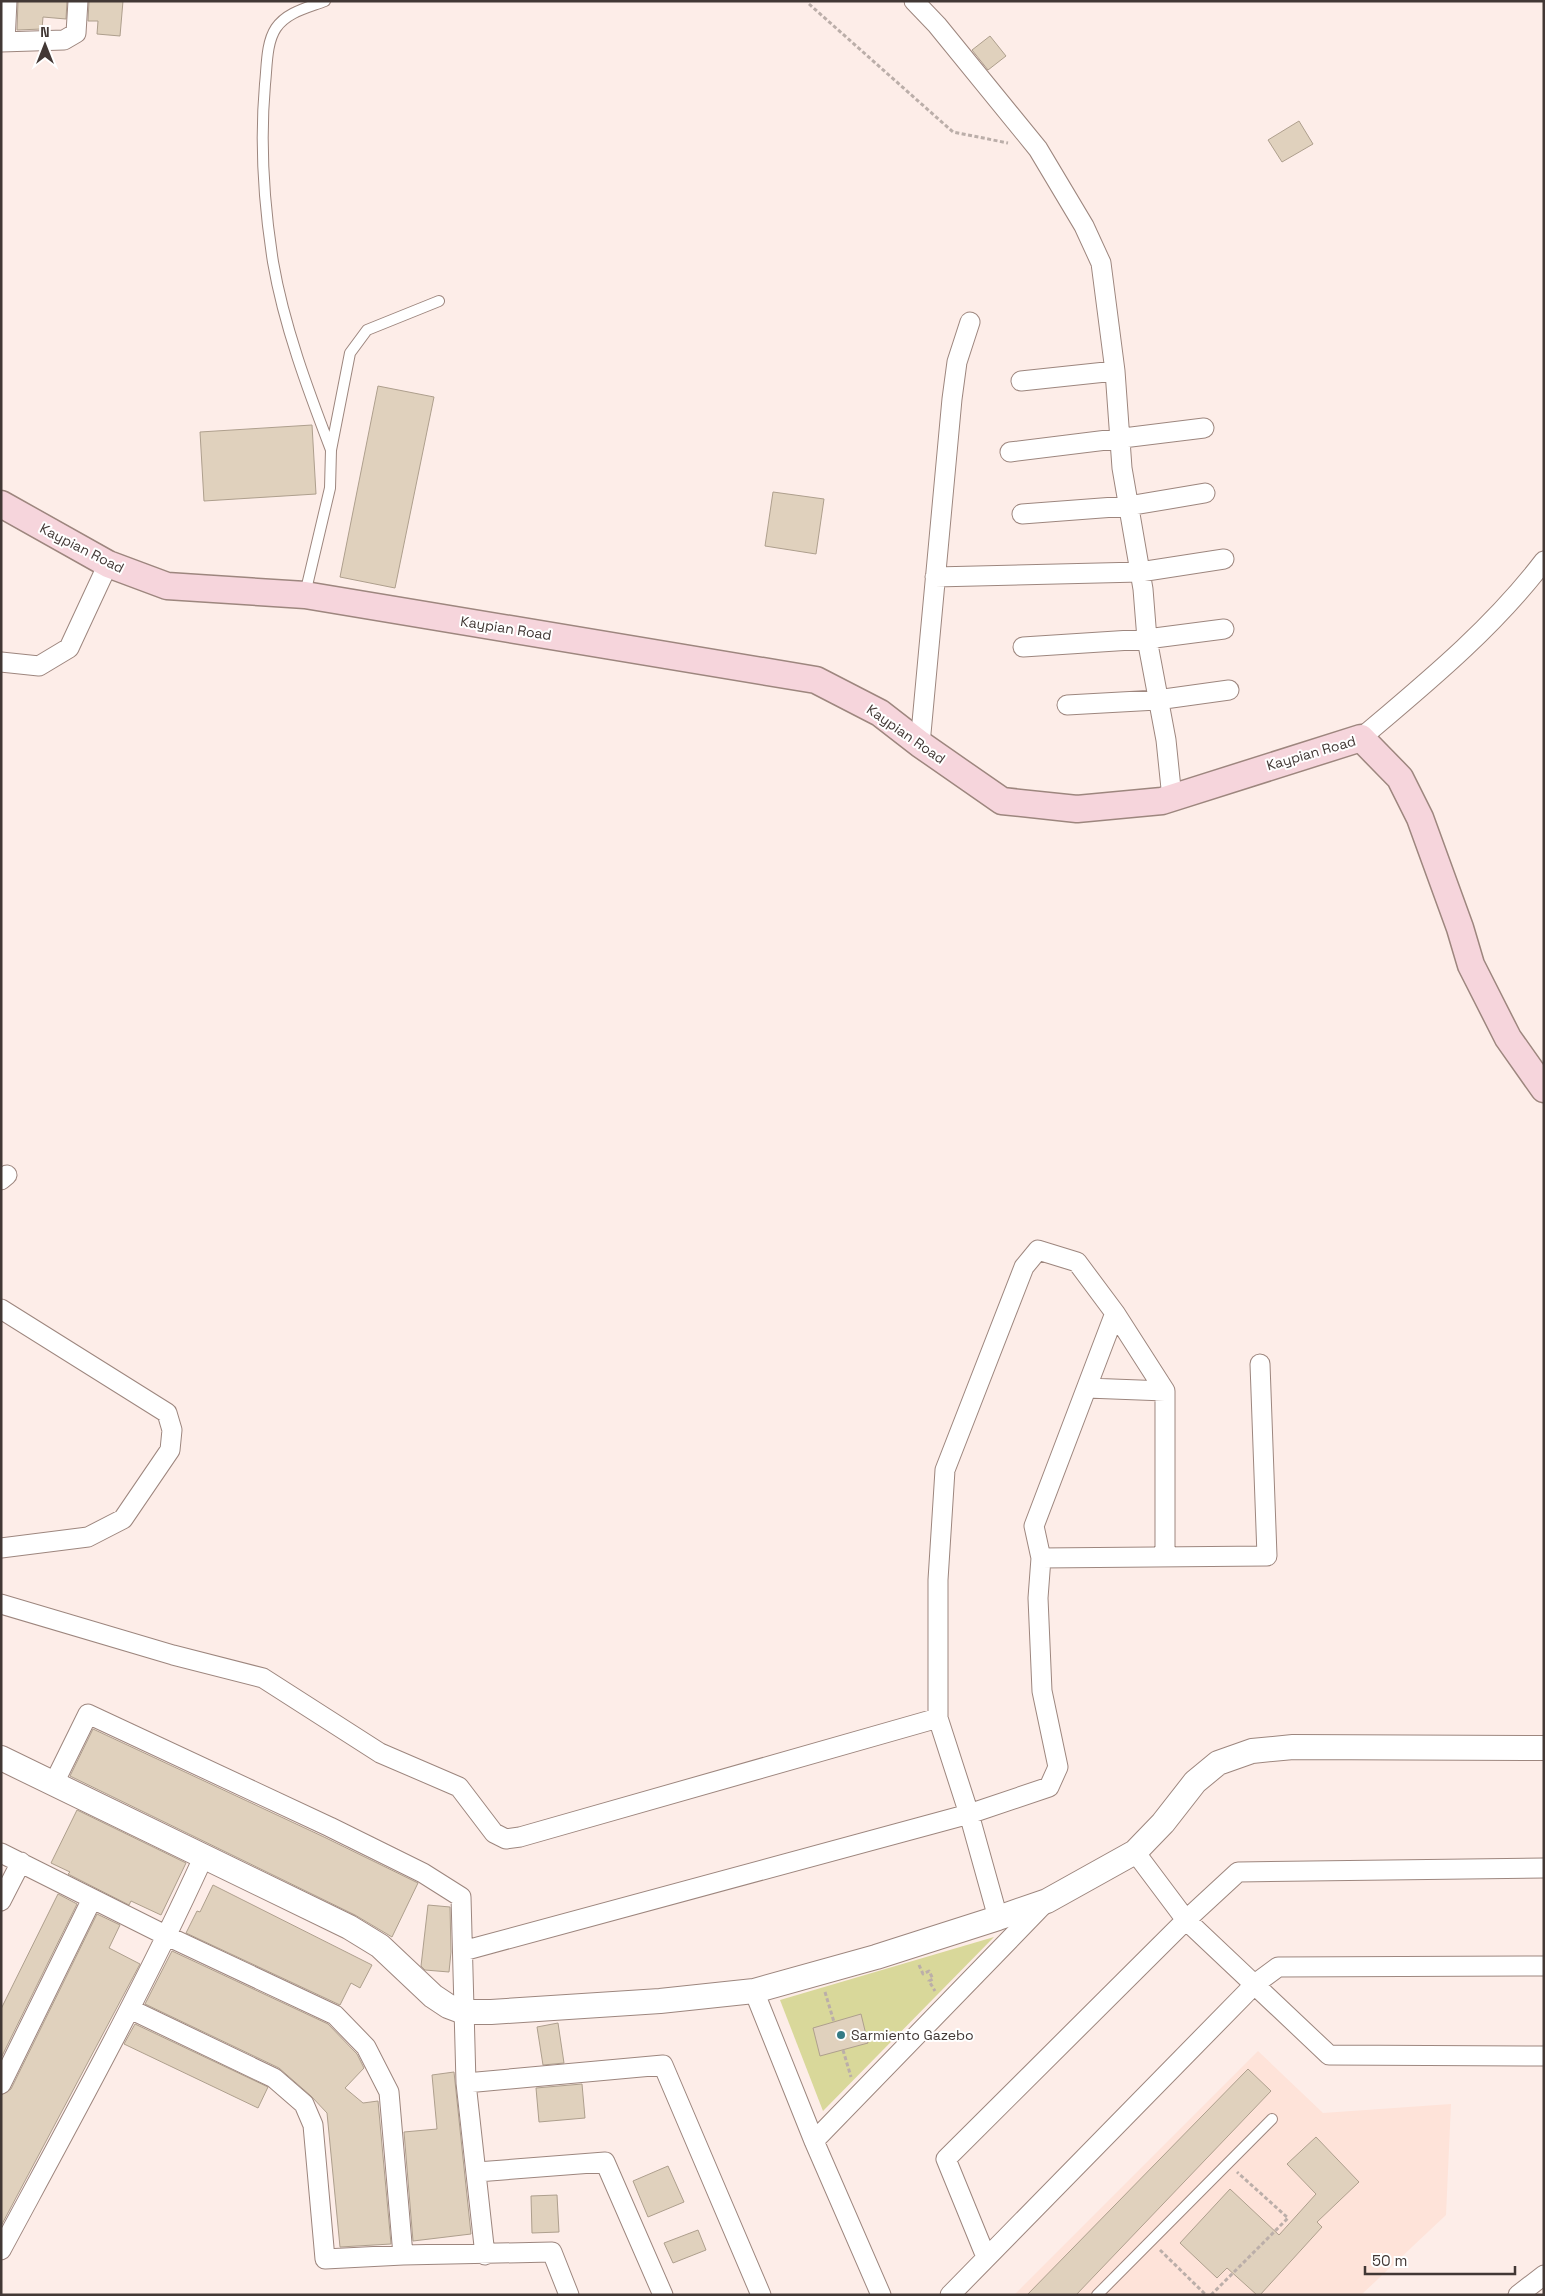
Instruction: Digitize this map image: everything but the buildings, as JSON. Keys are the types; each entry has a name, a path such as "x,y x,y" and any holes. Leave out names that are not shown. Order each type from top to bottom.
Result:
{"main road":[{"name":"Kaypian Road","path":"1,504 108,564 167,586 305,595 816,680 880,713 920,744 1002,801 1077,809 1162,801 1361,738 1400,778 1420,818 1474,972 1508,1038 1544,1089"}],"street":[{"path":"7,1 3,42 64,40 76,33 78,1"},
{"path":"914,1 937,25 1038,149 1084,226 1101,263 1115,371 1119,439 1128,506 1140,572 1147,640 1166,740 1172,798"},
{"path":"920,744 952,399 957,362 970,322"},
{"path":"1022,381 1115,371"},
{"path":"1010,452 1204,428"},
{"path":"1022,514 1128,506 1206,493"},
{"path":"935,577 1140,572 1224,559"},
{"path":"1361,738 1484,631 1544,561"},
{"path":"1,662 39,666 69,648 108,564"},
{"path":"1023,647 1147,640 1224,629"},
{"path":"1067,705 1158,700 1229,690"},
{"path":"998,1918 969,1814 938,1718 938,1580 945,1470 1024,1267 1038,1250 1077,1262 1115,1313 1165,1391 1164,1557"},
{"path":"1,1309 167,1413 172,1430 170,1450 123,1519 88,1536 1,1548"},
{"path":"463,1951 969,1814 1049,1787 1058,1768 1042,1691 1038,1598 1041,1558 1034,1526 1115,1313"},
{"path":"1041,1558 1267,1556 1260,1364"},
{"path":"1087,1388 1165,1391"},
{"path":"1,1604 173,1655 262,1678 380,1753 459,1787 494,1833 506,1839 520,1837 938,1718"},
{"path":"54,1783 88,1714 330,1827 423,1873 461,1897 466,2084 485,2255"},
{"path":"1,1758 203,1858 349,1927 380,1946 433,1996 448,2006 464,2012 491,2012 660,2001 754,1991 876,1957 998,1918 1047,1901 1135,1852 1163,1823 1194,1782 1218,1763 1252,1750 1293,1747 1544,1748"},
{"path":"1,1852 92,1899 335,2015 366,2047 389,2092 403,2255"},
{"path":"1135,1852 1186,1920 1329,2055 1544,2056"},
{"path":"1,2250 168,1936 203,1858"},
{"path":"1,1901 21,1862"},
{"path":"986,2257 946,2159 1186,1920 1238,1872 1544,1868"},
{"path":"1,2084 92,1899"},
{"path":"814,2141 1047,1901"},
{"path":"950,2295 1255,1984 1278,1966 1544,1966"},
{"path":"754,1991 814,2141 881,2295"},
{"path":"130,2009 274,2078 304,2104 313,2125 325,2259 403,2255 485,2255 552,2252 569,2295"},
{"path":"466,2084 663,2065 761,2295"},
{"path":"477,2172 605,2162 663,2295"},
{"path":"1518,2295 1544,2275"}],"lane":[{"path":"325,1 289,15 275,29 268,52 262,117 265,185 274,262 292,337 310,394 332,450"},
{"path":"305,595 330,488 332,450 350,353 367,330 440,301"},
{"path":"1097,2295 1272,2119"}],"path":[{"path":"809,4 954,132 1038,149"},
{"path":"825,1992 834,2022"},
{"path":"843,2050 856,2097"},
{"path":"1211,2295 1288,2218 1227,2164"},
{"path":"1150,2241 1206,2295"}],"shaded area":[{"path":"994,1937 823,2111 780,2000"},
{"path":"1258,2051 1323,2113 1451,2104 1446,2215 1361,2295 1014,2295"}],"place":[{"name":"Sarmiento Gazebo","path":"841,2035"}]}
